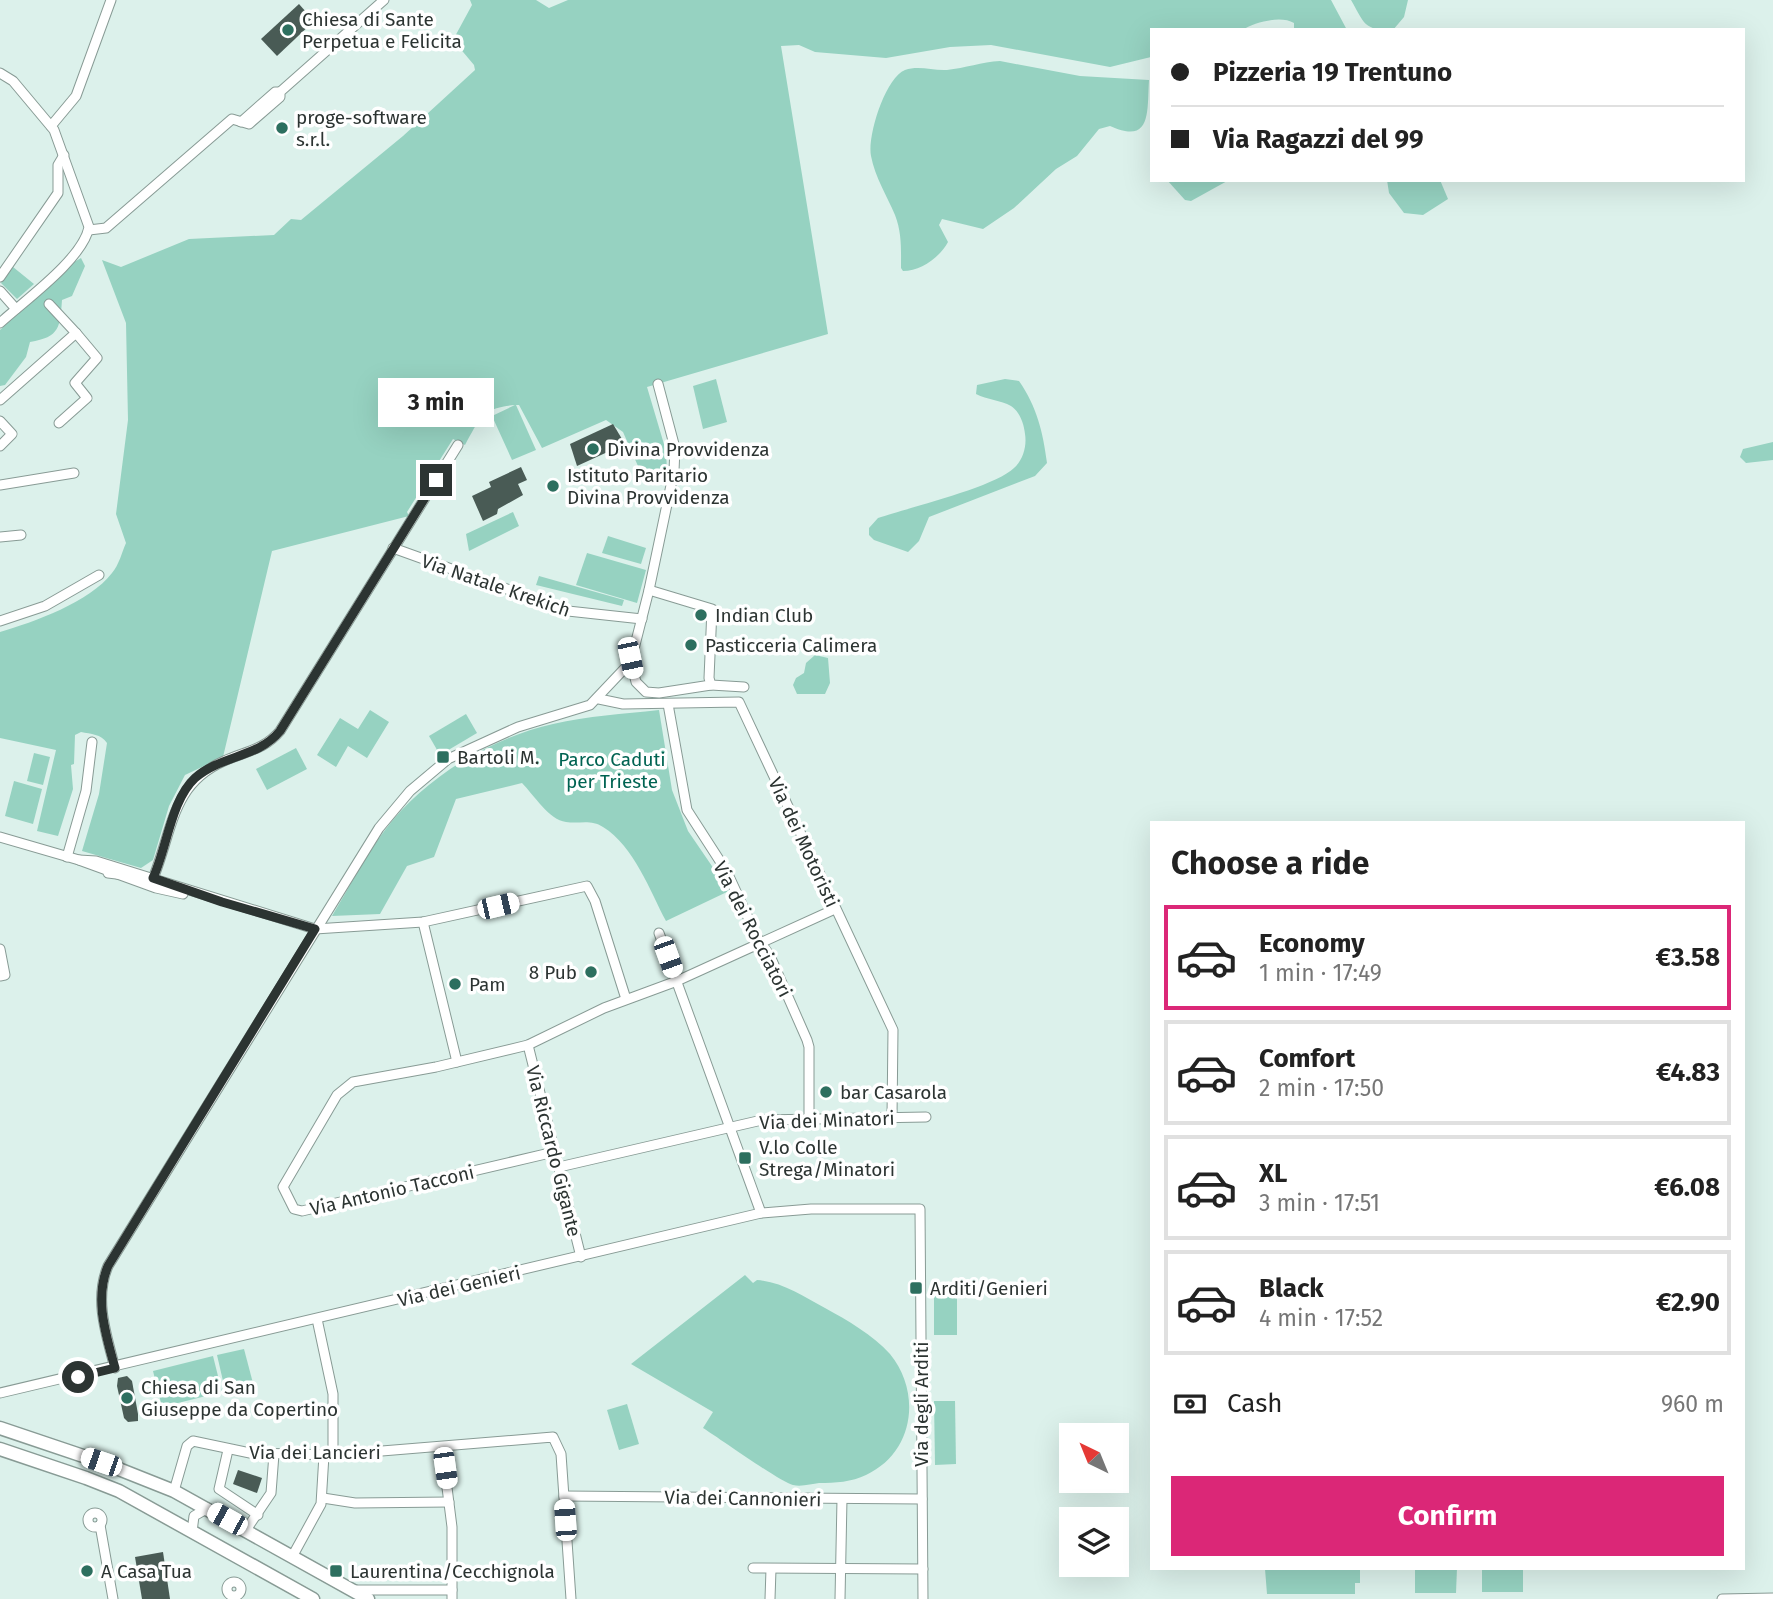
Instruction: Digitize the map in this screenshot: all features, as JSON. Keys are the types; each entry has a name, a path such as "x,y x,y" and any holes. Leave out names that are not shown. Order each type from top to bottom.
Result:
{"main road":[{"path":"0,1428 101,1462 174,1491 368,1599"},
{"path":"0,1449 106,1486 313,1599"}],"street":[{"path":"51,126 76,96 111,0"},
{"path":"89,230 107,227 232,119 241,122 384,0"},
{"path":"0,73 13,81 51,126 88,218 89,230 65,264 0,323"},
{"path":"0,278 58,193 58,165 64,155"},
{"path":"0,291 16,309"},
{"path":"49,304 97,358 75,383 87,398 59,423"},
{"path":"0,400 76,333"},
{"path":"115,1368 100,1303 101,1288 108,1266 384,821 410,791 441,764 462,751 507,731 578,710 599,699 630,658 649,590 674,471 675,448 658,384"},
{"path":"0,421 12,434 0,446"},
{"path":"108,873 149,881 153,878 164,852 179,801 189,784 211,767 257,750 275,737 458,445"},
{"path":"0,485 74,473"},
{"path":"0,537 21,535"},
{"name":"Via Natale Krekich","path":"393,548 568,611 642,619"},
{"path":"0,621 45,606 99,575"},
{"path":"649,590 712,609 711,685"},
{"path":"630,658 636,682 646,692 659,693 711,685 744,687"},
{"name":"Via dei Motoristi","path":"599,699 623,704 739,702 893,1030 892,1117"},
{"name":"Via dei Rocciatori","path":"668,704 687,810 727,872 809,1047 809,1118"},
{"path":"67,857 86,791 92,742"},
{"path":"0,837 79,860 108,873 156,888 184,894 192,892"},
{"path":"79,860 96,861 315,929 422,922 587,886 591,890 626,999"},
{"path":"422,922 457,1062 528,1045 626,999 677,981 835,909"},
{"path":"659,933 761,1213"},
{"path":"0,949 3,976"},
{"name":"Via Riccardo Gigante","path":"528,1045 581,1257"},
{"name":"Via Antonio Tacconi","path":"457,1062 353,1082 337,1095 285,1181 284,1189 295,1209 304,1211 554,1152"},
{"name":"Via dei Minatori","path":"559,1167 762,1120 926,1117"},
{"name":"Via dei Genieri","path":"0,1394 761,1213 803,1209 920,1209"},
{"name":"Via degli Arditi","path":"920,1209 923,1599"},
{"path":"292,1557 314,1520 323,1498 328,1455 332,1388 317,1319"},
{"name":"Via dei Lancieri","path":"174,1491 189,1442 228,1450 328,1455 442,1448 553,1437 561,1454 564,1496"},
{"path":"352,1590 452,1594 449,1502 442,1448"},
{"path":"228,1450 219,1489 258,1515"},
{"path":"246,1530 271,1493 274,1454"},
{"path":"0,1457 23,1456"},
{"path":"564,1496 571,1599"},
{"name":"Via dei Cannonieri","path":"564,1496 922,1499"},
{"path":"323,1498 355,1503 449,1502"},
{"path":"840,1599 842,1499"},
{"path":"192,1532 194,1516 208,1508"},
{"path":"100,1525 113,1599"},
{"path":"753,1568 923,1569"},
{"path":"770,1599 771,1569"},
{"path":"1722,1599 1773,1598"}],"green space":[{"path":"470,0 536,0 549,8 568,0 1331,0 1346,28 1294,28 1294,23 1275,20 1246,28 1150,28 1150,57 1110,67 991,45 950,47 886,58 815,52 799,45 781,46 828,334 647,387 666,451 667,471 656,470 654,484 645,482 623,432 606,420 542,448 519,405 516,405 536,450 512,460 492,416 515,405 489,412 479,421 465,445 453,439 407,512 409,516 272,551 223,757 185,775 169,806 153,860 141,868 82,851 99,794 107,743 92,734 81,732 75,735 74,764 71,765 73,789 58,836 37,831 56,750 0,738 0,632 45,617 90,593 114,570 126,543 116,514 128,420 126,323 102,260 121,267 189,239 274,235 291,219 301,220 403,136 475,70 474,65 453,40 472,5"},
{"path":"1351,0 1408,0 1404,17 1395,28 1370,27"},
{"path":"1000,61 1080,76 1149,80 1145,122 1134,131 1110,126 1099,129 1077,156 1056,169 1014,208 983,229 942,219 939,225 948,242 945,248 923,266 903,271 897,222 878,179 870,147 884,96 898,75 905,70 947,70"},
{"path":"1169,182 1225,182 1191,201 1185,200"},
{"path":"1387,182 1441,182 1448,199 1423,215 1404,213 1389,193"},
{"path":"81,258 85,266 72,296 62,300 59,324 53,334 30,342 26,357 5,385 0,386 0,330 69,265"},
{"path":"13,267 34,284 17,299 1,283"},
{"path":"716,379 727,422 703,429 693,386"},
{"path":"1005,379 1019,381 1035,410 1047,463 1035,476 929,517 919,541 908,552 874,540 869,535 869,528 878,518 971,490 1004,475 1017,465 1024,452 1025,443 1024,426 1019,415 1007,404 976,394 977,385"},
{"path":"1773,442 1773,460 1746,463 1740,457 1743,449"},
{"path":"513,512 519,526 469,551 466,534"},
{"path":"608,536 646,548 641,564 602,553"},
{"path":"587,553 646,570 637,603 576,585"},
{"path":"539,576 624,600 622,606 536,585"},
{"path":"815,655 828,658 830,683 825,694 797,694 793,685 796,678 804,673 806,663"},
{"path":"370,710 389,722 367,758 348,746 336,767 317,755 340,718 358,729"},
{"name":"Parco Caduti per Trieste","path":"659,710 672,790 688,831 729,891 666,921 640,870 614,835 594,823 566,822 554,817 522,783 456,799 434,857 407,866 380,914 332,916 385,830 419,793 460,763 482,750 529,730 592,717"},
{"path":"466,714 477,733 440,755 429,736"},
{"path":"296,748 307,769 267,790 256,769"},
{"path":"34,753 50,757 43,785 27,781"},
{"path":"14,781 42,789 33,824 5,816"},
{"path":"745,1275 753,1283 757,1280 775,1284 809,1299 859,1328 890,1354 900,1369 906,1386 908,1421 903,1437 882,1465 849,1481 793,1485 703,1428 713,1412 631,1364"},
{"path":"957,1286 957,1335 934,1335 934,1287"},
{"path":"244,1349 254,1387 226,1394 217,1355"},
{"path":"213,1356 222,1392 162,1407 153,1371"},
{"path":"934,1401 955,1401 956,1464 935,1465"},
{"path":"627,1404 639,1444 619,1450 607,1410"},
{"path":"1265,1570 1360,1570 1360,1583 1355,1583 1355,1594 1267,1594"},
{"path":"1415,1570 1457,1570 1456,1593 1415,1593"},
{"path":"1482,1570 1523,1570 1523,1592 1482,1592"}],"building":[{"name":"Chiesa di Sante Perpetua e Felicita","path":"299,4 314,21 277,56 261,39"},
{"name":"Divina Provvidenza","path":"613,424 625,444 577,466 570,444"},
{"path":"521,467 527,480 518,484 523,495 483,521 472,496 491,487 489,482"},
{"name":"Chiesa di San Giuseppe da Copertino","path":"127,1376 132,1381 138,1421 128,1422 124,1418 117,1386 118,1378"},
{"path":"238,1470 262,1478 257,1493 233,1484"},
{"path":"163,1552 170,1599 142,1599 135,1557"}],"place":[{"name":"Chiesa di Sante Perpetua e Felicita","path":"288,30"},
{"name":"proge-software s.r.l.","path":"282,128"},
{"name":"Divina Provvidenza","path":"593,449"},
{"name":"Istituto Paritario Divina Provvidenza","path":"553,486"},
{"name":"Indian Club","path":"701,615"},
{"name":"Pasticceria Calimera","path":"691,645"},
{"name":"Bartoli M.","path":"443,757"},
{"name":"8 Pub","path":"591,972"},
{"name":"Pam","path":"455,984"},
{"name":"bar Casarola","path":"826,1092"},
{"name":"V.lo Colle Strega/Minatori","path":"745,1158"},
{"name":"Arditi/Genieri","path":"916,1288"},
{"name":"Chiesa di San Giuseppe da Copertino","path":"127,1398"},
{"name":"A Casa Tua","path":"87,1571"},
{"name":"Laurentina/Cecchignola","path":"336,1571"}],"route":[{"path":"78,1377 115,1368 100,1303 105,1272 315,929 222,902 153,878 164,852 179,801 189,784 204,771 235,756 264,747 280,731 436,480"}]}
